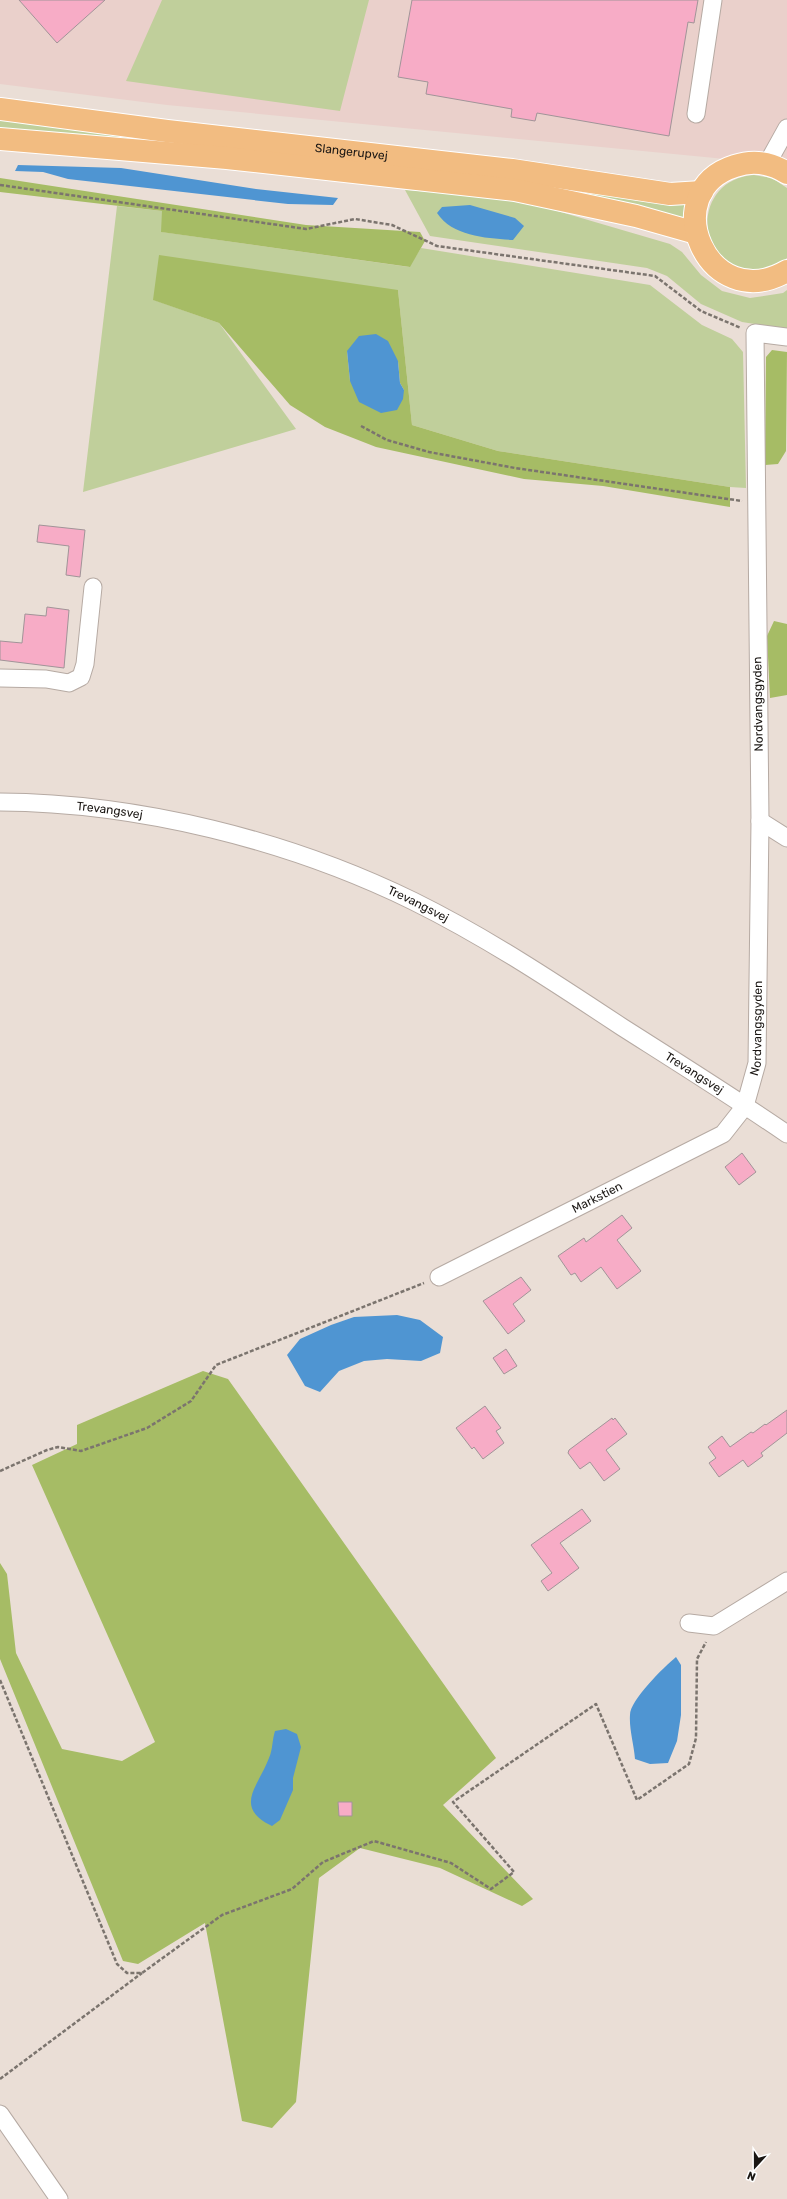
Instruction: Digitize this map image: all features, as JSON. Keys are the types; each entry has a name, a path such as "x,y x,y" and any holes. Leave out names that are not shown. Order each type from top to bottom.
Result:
{"main road":[{"name":"Slangerupvej","path":"0,109 168,131 512,170 670,194 702,192"},
{"name":"Slangerupvej","path":"0,138 227,158 515,190 636,216 696,233"},
{"path":"787,173 767,164 742,163 730,167 719,173 702,192 694,219 696,233 705,255 717,268 732,277 756,281 767,279 787,271"}],"street":[{"path":"696,114 713,0"},
{"path":"767,164 787,128"},
{"path":"755,333 787,337"},
{"name":"Nordvangsgyden","path":"745,1106 757,1063 760,821 755,333"},
{"path":"0,678 46,679 69,683 80,677 85,664 93,587"},
{"name":"Trevangsvej","path":"0,802 44,802 124,812 206,828 287,850 346,872 411,900 473,933 561,986 787,1134"},
{"path":"760,821 787,838"},
{"name":"Markstien","path":"439,1277 723,1134 745,1106"},
{"path":"689,1623 714,1626 787,1581"},
{"path":"0,2114 59,2199"}],"path":[{"path":"0,185 306,229 355,219 392,225 437,246 655,276 701,311 755,333"},
{"path":"361,426 387,440 437,454 659,490 756,502"},
{"path":"0,1471 46,1450 58,1447 81,1451 146,1428 191,1401 216,1364 439,1277"},
{"path":"0,2079 222,1915 292,1889 323,1862 374,1841 451,1863 491,1888 514,1872 453,1802 596,1704 637,1800 689,1764 696,1738 697,1659 714,1626"},
{"path":"0,1680 117,1964 127,1973 142,1973"}],"shaded area":[{"path":"0,0 787,0 787,165 167,105 0,84"}],"green space":[{"path":"162,0 369,0 340,111 126,81"},
{"path":"0,118 327,154 681,204 687,206 686,221 0,132"},
{"path":"754,175 772,178 787,188 787,258 775,266 762,269 753,269 733,265 719,255 710,240 707,224 710,206 719,191 733,180"},
{"path":"0,178 306,225 420,232 425,241 410,267 161,232 162,211 0,192"},
{"path":"405,190 513,198 670,244 682,252 701,275 722,291 750,298 783,293 787,290 787,329 742,322 701,304 667,276 647,268 430,236"},
{"path":"117,206 162,211 162,232 409,267 421,248 650,285 702,325 732,339 743,352 746,488 730,487 498,451 412,425 398,290 154,300 219,323 296,429 83,492"},
{"path":"159,255 398,290 412,425 498,451 730,487 730,507 603,486 524,479 376,447 325,427 290,405 219,323 153,300","holes":["347,351 398,361 400,383 404,390 350,381"]},
{"path":"772,350 787,352 786,451 778,464 765,465 766,357"},
{"path":"774,621 787,624 787,695 770,698 767,636"},
{"path":"203,1371 228,1379 496,1758 443,1805 533,1899 522,1906 440,1868 360,1848 319,1878 296,2102 272,2128 242,2121 205,1923 138,1964 123,1961 0,1659 0,1563 7,1574 16,1653 62,1749 122,1761 155,1742 32,1465 77,1444 77,1425"}],"water":[{"path":"18,165 121,168 256,189 338,198 333,205 288,204 68,179 43,172 15,171"},
{"path":"470,205 515,218 524,226 513,240 482,237 461,232 444,221 437,213 442,207"},
{"path":"376,334 388,341 398,361 400,383 404,390 403,399 397,410 381,413 359,402 350,381 347,351 359,336"},
{"path":"397,1315 420,1320 443,1337 440,1353 421,1361 387,1359 364,1361 339,1371 320,1392 305,1386 287,1355 300,1339 331,1325 354,1317"},
{"path":"676,1657 681,1665 681,1715 677,1741 668,1763 650,1764 635,1759 630,1726 631,1709 648,1684"},
{"path":"286,1729 297,1734 301,1747 293,1778 293,1790 280,1820 272,1826 260,1819 254,1811 251,1804 252,1796 270,1755 275,1731"}],"building":[{"path":"19,0 105,0 57,43"},
{"path":"412,0 698,0 694,23 688,22 669,136 537,113 535,121 511,117 512,109 426,94 428,82 398,77"},
{"path":"39,525 85,530 80,577 66,575 69,546 37,542"},
{"path":"47,607 69,610 64,668 0,660 0,641 22,643 25,614 46,616"},
{"path":"742,1153 756,1172 739,1185 725,1167"},
{"path":"622,1215 632,1228 617,1240 641,1271 617,1289 601,1267 581,1282 575,1273 571,1275 558,1256 584,1238 586,1242"},
{"path":"521,1277 531,1290 513,1304 525,1321 508,1334 483,1301"},
{"path":"506,1349 517,1366 504,1374 493,1358"},
{"path":"485,1406 501,1428 496,1431 504,1443 483,1459 474,1447 472,1449 456,1428"},
{"path":"787,1410 787,1433 761,1453 763,1456 748,1467 743,1460 719,1477 709,1463 716,1458 708,1447 722,1436 730,1447"},
{"path":"612,1418 613,1420 615,1418 627,1434 606,1450 620,1469 604,1481 590,1462 580,1469 568,1453 569,1450"},
{"path":"582,1509 591,1521 560,1543 579,1568 548,1591 541,1581 552,1573 531,1545"},
{"path":"338,1802 352,1802 352,1816 339,1816"}]}
